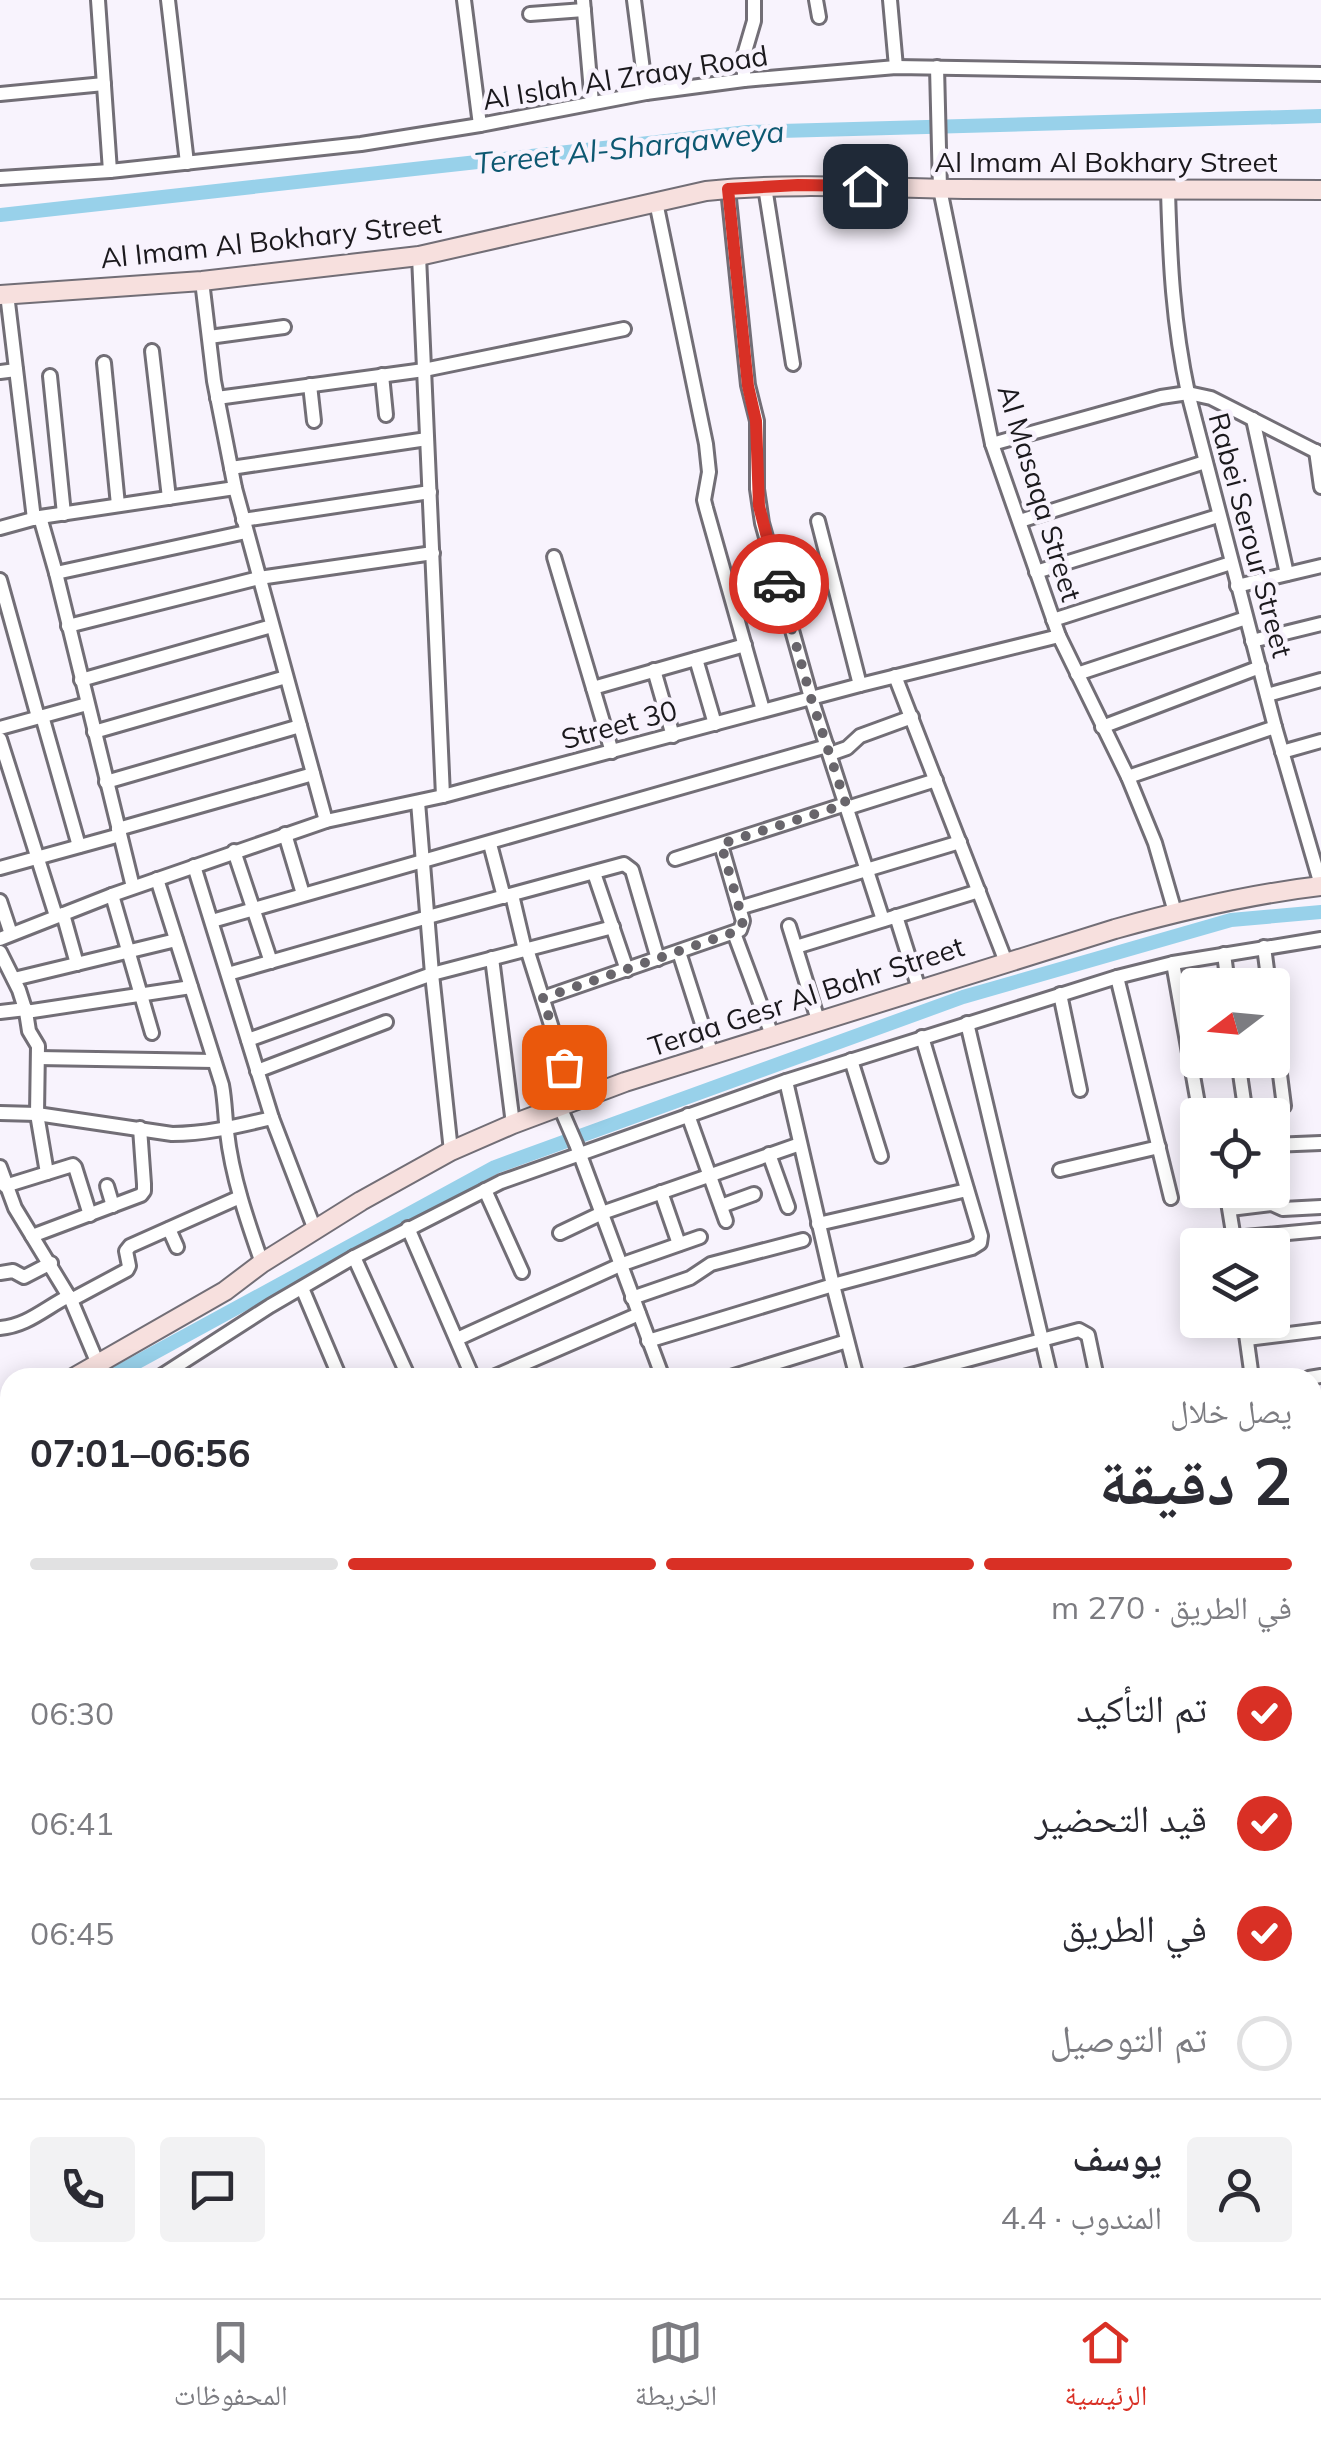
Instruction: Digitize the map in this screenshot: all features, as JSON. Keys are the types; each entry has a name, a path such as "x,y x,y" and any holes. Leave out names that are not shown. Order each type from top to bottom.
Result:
{"street":[{"path":"98,0 110,171"},
{"path":"168,0 186,163"},
{"path":"464,0 480,125"},
{"path":"634,0 646,93"},
{"path":"744,80 744,54 754,20 754,0"},
{"path":"816,0 819,17"},
{"path":"890,0 896,67"},
{"path":"530,14 583,5 592,104"},
{"name":"Al Islah Al Zraay Road","path":"0,178 110,171 360,144 646,93 896,67 1321,74"},
{"name":"Al Masaqa Street","path":"937,68 940,180 992,444 1059,636 1128,777 1175,912"},
{"path":"0,94 104,84"},
{"name":"Al Imam Al Bokhary Street","path":"3,294 202,281 420,256 706,191 764,186 865,186 940,180 1168,191 1321,190"},
{"path":"764,186 794,364"},
{"path":"728,189 748,386 756,421 759,506 811,698 867,870 919,989"},
{"name":"Rabei Serour Street","path":"1168,191 1175,321 1188,393 1275,727 1321,885"},
{"path":"656,202 706,444 704,500 764,710"},
{"path":"420,256 443,796"},
{"path":"202,281 230,468 326,820"},
{"path":"3,294 37,518 56,573 133,888"},
{"path":"209,337 284,328"},
{"path":"217,398 424,370 624,329"},
{"path":"152,351 168,498"},
{"path":"104,363 118,505"},
{"path":"0,372 16,370"},
{"path":"382,375 386,415"},
{"path":"50,376 64,514"},
{"path":"310,385 314,421"},
{"path":"992,444 1188,393 1211,398 1318,453 1321,488"},
{"path":"1253,419 1287,574"},
{"path":"230,468 428,439"},
{"path":"1020,521 1205,462"},
{"path":"0,528 37,518 235,488"},
{"path":"56,573 245,526 430,492"},
{"path":"1036,572 1218,516"},
{"path":"818,520 860,684"},
{"path":"68,626 259,578 432,553"},
{"path":"554,556 612,752"},
{"path":"1054,620 1231,562"},
{"path":"1237,586 1321,566"},
{"path":"0,580 79,846"},
{"path":"1077,674 1246,618"},
{"path":"1252,641 1321,624"},
{"path":"82,680 272,626"},
{"name":"Street 30","path":"6,937 112,895 326,820 443,796 860,684 1059,636"},
{"path":"593,688 745,645"},
{"path":"696,659 714,724"},
{"path":"1102,728 1260,668"},
{"path":"654,670 673,736"},
{"path":"896,676 1006,962"},
{"path":"94,732 286,677"},
{"path":"1267,695 1321,680"},
{"path":"0,728 87,704"},
{"path":"212,922 828,750 847,748 860,736 912,717"},
{"path":"106,782 300,726"},
{"path":"1128,777 1275,727"},
{"path":"0,739 77,964"},
{"path":"1282,752 1321,741"},
{"path":"0,868 313,774"},
{"path":"675,859 936,780"},
{"path":"418,802 451,1152"},
{"path":"285,834 303,894"},
{"path":"739,908 960,842"},
{"path":"490,844 543,998 578,1149 657,1368"},
{"path":"543,998 737,932 744,924 721,844"},
{"path":"234,851 271,962"},
{"path":"228,974 624,864 632,870 658,960"},
{"path":"194,866 272,1118 315,1230"},
{"path":"594,872 627,970"},
{"path":"157,879 225,1100 226,1129 240,1197 262,1263"},
{"name":"Teraa Gesr Al Bahr Street","path":"91,1368 226,1290 360,1202 451,1152 514,1124 567,1109 624,1082 1006,962 1175,912 1321,885"},
{"path":"796,947 979,892"},
{"path":"112,895 152,1033"},
{"path":"0,901 6,937"},
{"path":"789,926 818,1020"},
{"path":"248,1040 432,974 613,927"},
{"path":"737,932 772,1035"},
{"path":"174,1368 354,1257 485,1190 578,1149 1117,977 1173,963 1321,939"},
{"path":"14,979 176,940"},
{"path":"1264,948 1267,968"},
{"path":"0,952 38,1046 37,1114 47,1172"},
{"path":"679,952 712,1055"},
{"path":"1224,954 1226,968"},
{"path":"492,958 514,1124"},
{"path":"1173,963 1197,1098"},
{"path":"1117,977 1171,1198"},
{"path":"0,1012 192,987"},
{"path":"1060,994 1080,1090"},
{"path":"257,1071 386,1022"},
{"path":"967,1023 1049,1368"},
{"path":"648,1341 972,1248 980,1242 922,1037"},
{"path":"38,1058 214,1061"},
{"path":"851,1060 881,1156"},
{"path":"786,1082 854,1368"},
{"path":"0,1113 37,1114 172,1134 226,1129 272,1118"},
{"path":"688,1115 726,1221"},
{"path":"32,1236 135,1198 144,1191 140,1128"},
{"path":"1290,1144 1321,1143"},
{"path":"560,1233 602,1213 800,1144"},
{"path":"1060,1170 1159,1148"},
{"path":"769,1154 788,1207"},
{"path":"5,1186 75,1166 90,1214"},
{"path":"0,1167 15,1208 70,1298 98,1364"},
{"path":"107,1186 113,1206"},
{"path":"485,1190 522,1272"},
{"path":"818,1224 968,1190"},
{"path":"662,1192 679,1244"},
{"path":"720,1206 754,1194"},
{"path":"0,1328 29,1321 43,1309 130,1276 128,1248 240,1197"},
{"path":"1232,1228 1230,1209 1272,1204 1283,1208 1321,1207"},
{"path":"408,1228 469,1368"},
{"path":"168,1229 177,1247"},
{"path":"1290,1234 1321,1230"},
{"path":"457,1340 620,1265 700,1236"},
{"path":"632,1298 690,1278 712,1264 803,1240"},
{"path":"354,1257 404,1368"},
{"path":"0,1272 13,1271 24,1277 50,1263"},
{"path":"302,1288 336,1368"},
{"path":"515,1368 638,1314"},
{"path":"936,1368 1079,1330 1088,1335 1095,1368"},
{"path":"1251,1368 1247,1339 1321,1330"},
{"path":"759,1368 847,1341"}],"waterway":[{"name":"Tereet Al-Sharqaweya","path":"0,215 748,132 1321,116"},
{"path":"126,1368 495,1167 963,997 1231,920 1321,912"}],"way so far":[{"path":"564,1067 543,998 740,930 743,921 721,844 846,804 779,584"}],"route":[{"path":"779,584 759,506 756,421 748,386 728,189 865,186"}]}
